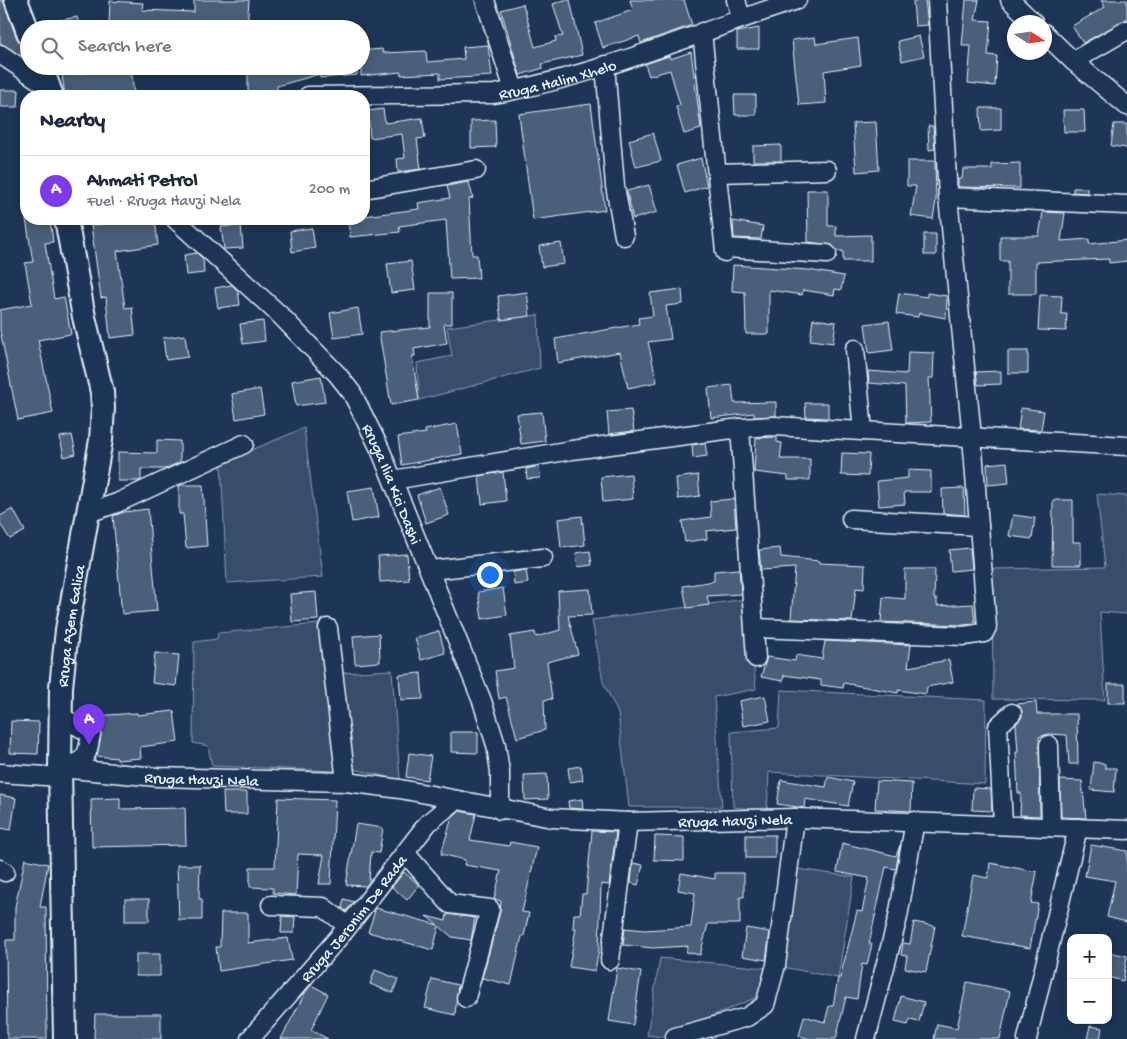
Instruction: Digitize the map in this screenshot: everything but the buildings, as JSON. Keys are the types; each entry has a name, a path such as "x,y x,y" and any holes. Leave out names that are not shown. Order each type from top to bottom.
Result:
{"main road":[{"path":"16,0 24,20"},
{"path":"44,75 49,90"},
{"name":"Rruga Azem Galica","path":"65,1039 60,716 67,630 101,440 102,392 84,317 67,225"}],"street":[{"path":"486,0 514,90"},
{"path":"736,0 742,18"},
{"name":"Rruga Halim Xhelo","path":"370,95 494,94 514,90 605,65 797,0"},
{"path":"755,628 978,635 984,633 987,627 972,437 948,198 937,0"},
{"path":"1010,0 1026,15"},
{"path":"1073,61 1127,30"},
{"path":"702,32 725,250 827,254"},
{"path":"1052,41 1073,61 1127,106"},
{"path":"0,54 20,69"},
{"path":"605,65 615,186 624,236"},
{"path":"28,75 47,90"},
{"path":"370,188 476,170"},
{"path":"717,173 827,170"},
{"path":"948,198 1127,205"},
{"name":"Rruga Ilia Kici Dashi","path":"182,225 281,316 337,374 352,393 380,449 430,570 496,745 500,772 500,810"},
{"path":"855,349 863,431"},
{"path":"392,480 572,450 740,428 774,426 1127,446"},
{"path":"740,428 756,658"},
{"path":"88,513 117,503 244,444"},
{"path":"850,519 979,526"},
{"path":"430,570 543,558"},
{"path":"328,628 346,782"},
{"path":"1003,825 998,726 1012,712"},
{"path":"60,716 90,734 87,755 80,763 60,772"},
{"path":"1049,745 1051,827"},
{"name":"Rruga Havzi Nela","path":"0,772 60,772 157,777 346,782 400,789 500,810 552,818 628,822 795,818 1127,830"},
{"name":"Rruga Jeronim De Rada","path":"250,1039 348,926 406,854 428,823 456,800"},
{"path":"675,1037 748,1017 765,1005 776,965 795,818"},
{"path":"610,960 628,822"},
{"path":"866,1039 898,917 915,822"},
{"path":"1027,1039 1078,828"},
{"path":"406,854 450,904 490,910 466,998"},
{"path":"271,905 314,905 323,907 348,926"}],"shaded area":[{"path":"538,315 540,368 419,400 417,363 452,356 447,327"},
{"path":"304,428 323,577 227,583 221,463"},
{"path":"1097,494 1127,496 1127,614 1100,612 1105,700 993,699 992,569 1105,567"},
{"path":"747,599 756,689 714,697 722,807 629,807 618,713 603,682 592,620"},
{"path":"319,624 337,771 212,766 208,746 193,743 194,642 217,639 218,633"},
{"path":"392,670 400,780 354,769 341,673"},
{"path":"781,690 986,700 985,784 769,772 767,811 733,807 731,732 779,728"},
{"path":"797,869 854,877 838,978 783,967"},
{"path":"660,958 766,968 762,995 662,1037 647,1035"}],"place":[{"name":"Ahmati Petrol","path":"89,745"}]}
